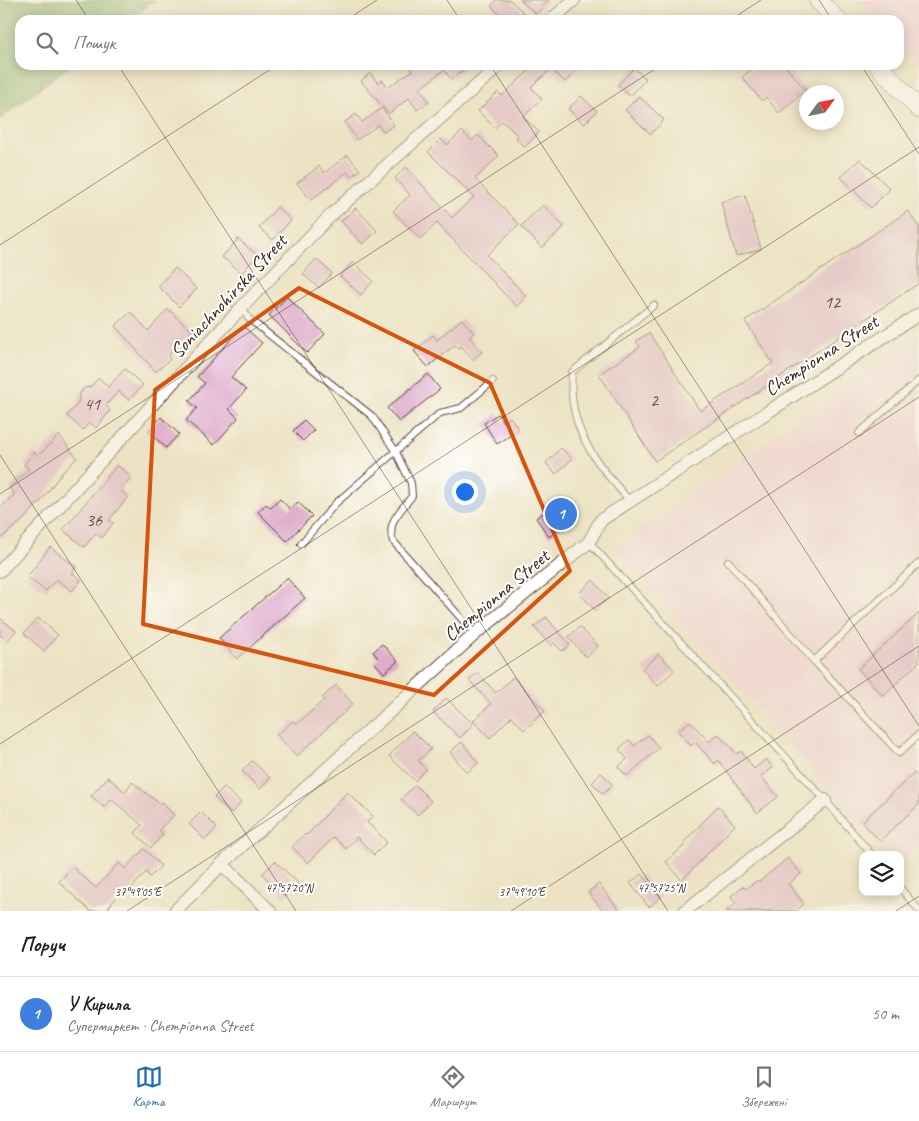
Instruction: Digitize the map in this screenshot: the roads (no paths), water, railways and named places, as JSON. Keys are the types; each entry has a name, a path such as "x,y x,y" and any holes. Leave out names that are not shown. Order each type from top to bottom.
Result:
{"main road":[{"path":"818,0 832,15"},
{"path":"883,70 919,109"}],"street":[{"path":"557,15 574,0"},
{"name":"Soniachnohirska Street","path":"0,571 242,306 331,215 494,70"},
{"name":"Chempionna Street","path":"175,911 222,864 475,634 589,542 601,520 919,314"},
{"path":"685,911 825,800"},
{"path":"222,864 270,911"}],"lane":[{"path":"630,502 598,466 579,431 570,391 572,372 654,305"},
{"path":"242,306 248,318 372,416 396,452 411,483 412,496 392,522 390,532 393,541 475,634"},
{"path":"859,433 919,380"},
{"path":"301,544 336,503 440,413 461,408 493,381"},
{"path":"589,542 825,800 869,851"},
{"path":"728,561 814,661 899,753 919,734"},
{"path":"814,661 919,563"},
{"path":"904,893 919,910"}],"place":[{"name":"У Кирила","path":"561,514"}]}
